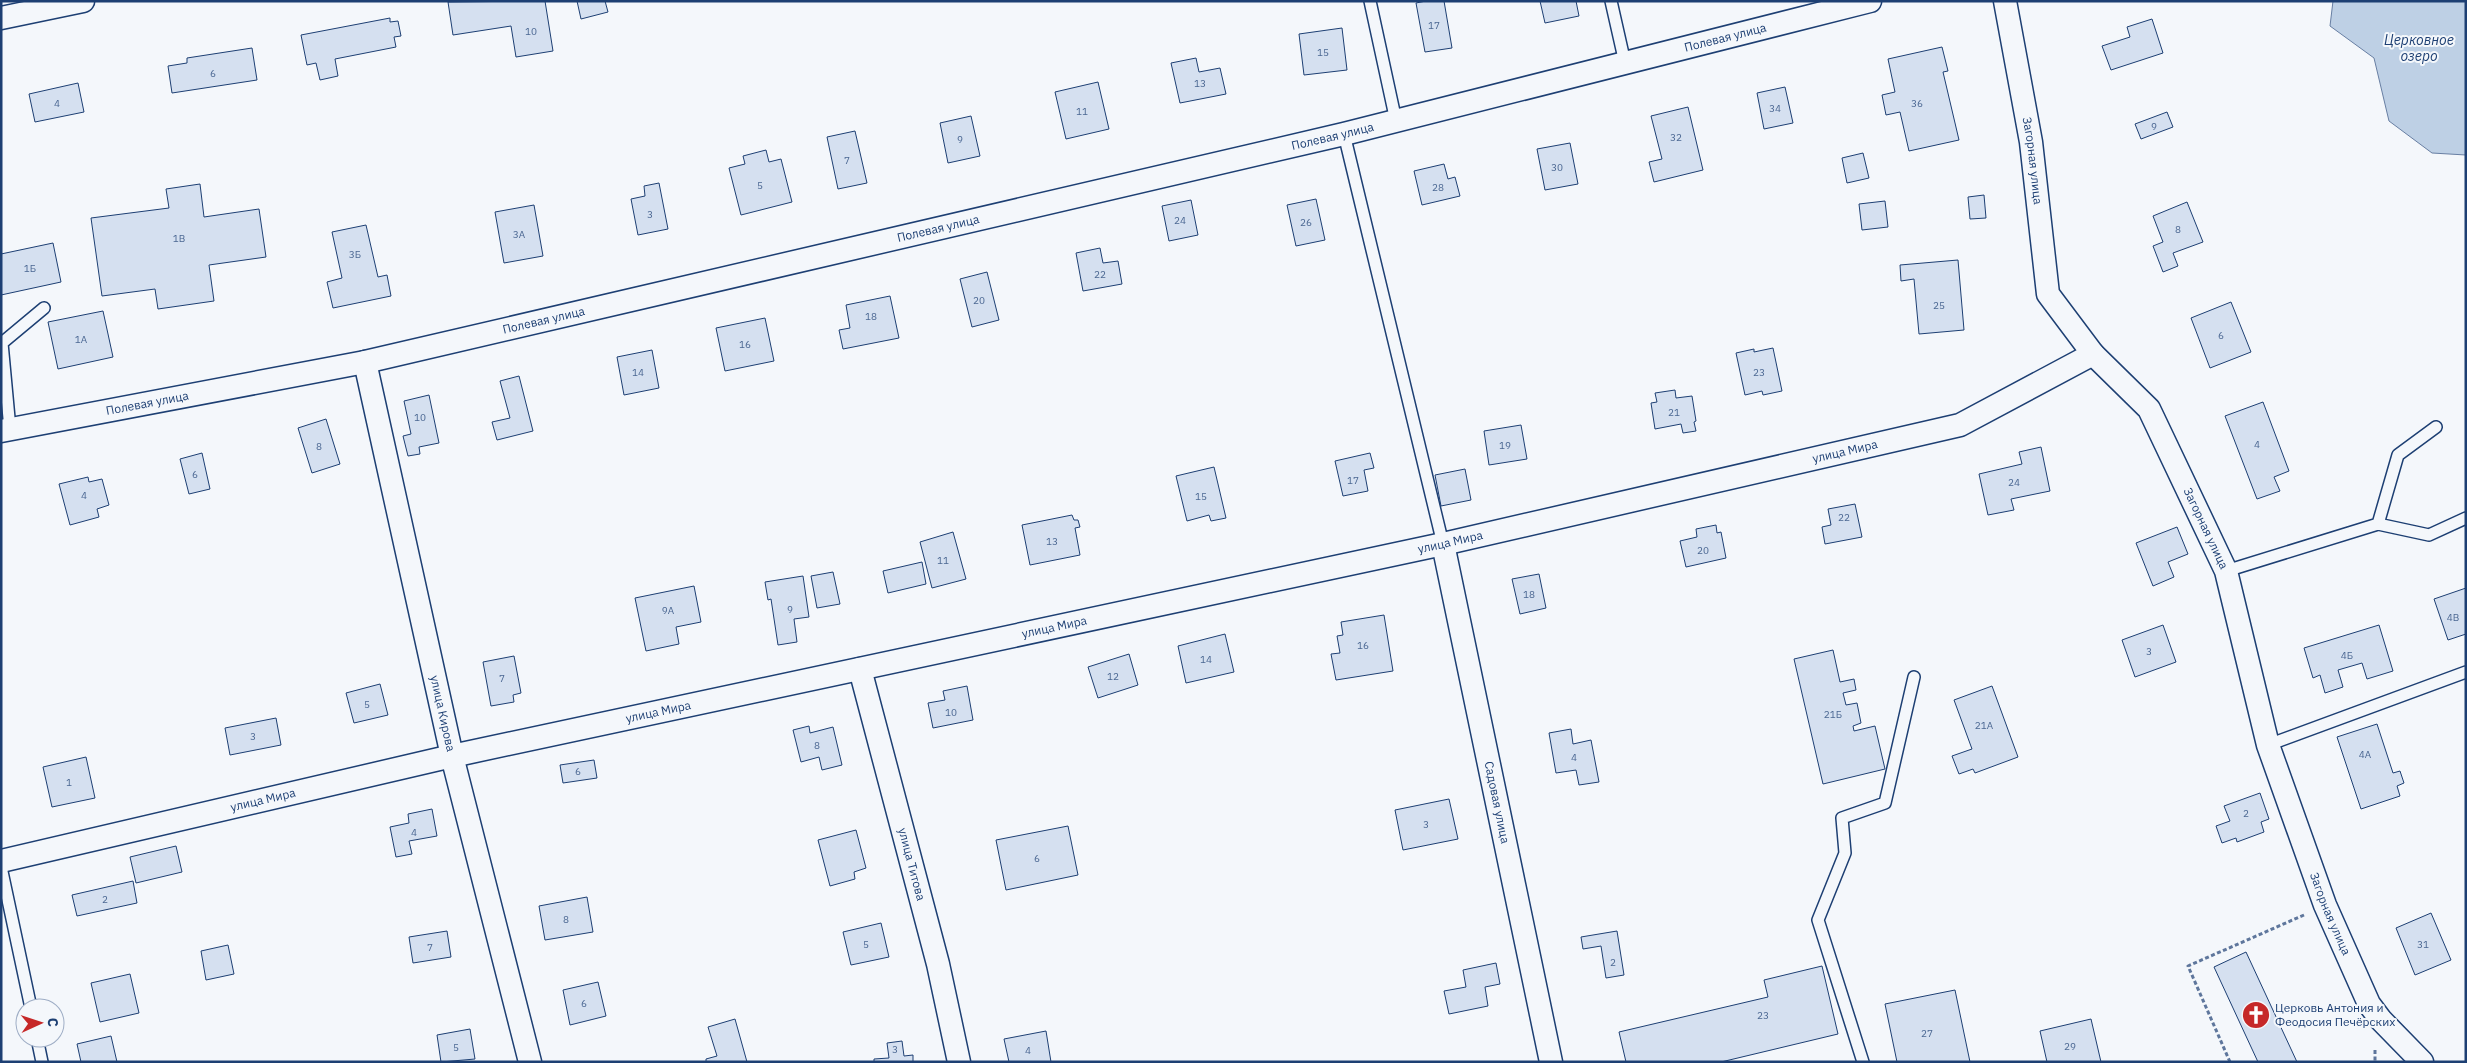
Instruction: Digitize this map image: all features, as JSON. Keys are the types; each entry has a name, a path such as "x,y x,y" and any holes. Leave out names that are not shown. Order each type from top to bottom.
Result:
{"street":[{"path":"1,18 83,1"},
{"name":"Полевая улица","path":"6,430 365,362 1344,134 1870,1"},
{"name":"Загорная улица","path":"2005,1 2032,142 2048,294 2093,354 2149,409 2226,571 2268,745 2325,905 2370,1004 2381,1020 2422,1062"},
{"name":"улица Мира","path":"1,861 452,756 1443,544 1960,425 2093,354"},
{"name":"улица Кирова","path":"365,362 452,756 530,1062"},
{"name":"Садовая улица","path":"1443,544 1551,1062"},
{"name":"улица Титова","path":"860,669 938,964 959,1062"}],"lane":[{"path":"1370,1 1396,121"},
{"path":"1611,1 1626,63"},
{"path":"1344,134 1443,544"},
{"path":"6,430 2,343 44,308"},
{"path":"2378,524 2398,454 2436,427"},
{"path":"2226,571 2378,524 2430,534 2466,518"},
{"path":"2268,745 2466,672"},
{"path":"1863,1062 1818,920 1845,853 1842,818 1885,803 1914,677"},
{"path":"1,866 29,998"},
{"path":"39,1048 42,1062"}],"path":[{"path":"2230,1062 2188,966 2325,905"}],"water":[{"name":"Церковное озеро","path":"2333,1 2466,1 2466,155 2432,153 2389,121 2374,58 2330,26"}],"building":[{"path":"545,1 553,51 516,57 511,26 453,35 448,2"},
{"path":"577,1 605,1 608,12 581,19"},
{"path":"1444,1 1452,48 1425,52 1416,3"},
{"path":"1540,1 1576,1 1579,16 1545,23"},
{"path":"390,18 390,22 398,21 401,36 394,37 396,47 335,59 338,76 320,80 316,63 307,65 301,35"},
{"path":"2152,19 2163,53 2111,70 2102,46 2130,37 2127,27"},
{"path":"1342,28 1347,70 1304,75 1299,34"},
{"path":"1942,47 1948,71 1943,72 1959,140 1909,151 1900,112 1886,115 1882,95 1895,92 1888,59"},
{"path":"252,48 257,80 172,93 168,66 187,63 187,58"},
{"path":"1196,58 1199,72 1220,68 1226,94 1180,103 1171,63"},
{"path":"1098,82 1109,129 1066,139 1055,92"},
{"path":"78,83 84,112 35,122 29,94"},
{"path":"1785,87 1793,123 1764,129 1757,93"},
{"path":"1688,107 1703,170 1654,182 1649,162 1662,159 1651,116"},
{"path":"2167,112 2173,127 2141,139 2135,124"},
{"path":"971,116 980,156 948,163 940,123"},
{"path":"855,131 867,183 838,189 827,137"},
{"path":"1570,143 1578,184 1545,190 1537,149"},
{"path":"766,150 769,162 781,159 792,202 741,215 729,168 745,164 743,156"},
{"path":"1863,153 1869,178 1847,183 1842,158"},
{"path":"1444,164 1448,179 1455,177 1460,196 1422,205 1414,171"},
{"path":"659,183 668,229 638,235 631,199 645,196 644,186"},
{"path":"200,184 204,217 259,209 266,257 209,265 214,301 158,309 155,289 102,296 91,218 169,208 166,189"},
{"path":"1984,195 1986,218 1970,219 1968,197"},
{"path":"1316,199 1325,240 1296,246 1287,205"},
{"path":"1191,200 1198,235 1169,241 1162,206"},
{"path":"1885,201 1888,227 1862,230 1859,204"},
{"path":"2187,202 2203,242 2173,253 2178,266 2163,272 2153,246 2163,242 2153,216"},
{"path":"534,205 543,256 504,263 495,212"},
{"path":"366,225 378,277 387,275 391,296 333,308 327,282 342,278 332,232"},
{"path":"53,243 61,282 1,295 1,254"},
{"path":"1100,248 1103,263 1118,261 1122,284 1083,291 1076,253"},
{"path":"1958,260 1964,330 1919,334 1914,279 1901,281 1900,265"},
{"path":"987,272 999,320 972,327 960,279"},
{"path":"890,296 899,338 843,349 839,330 850,328 846,305"},
{"path":"2231,302 2251,352 2210,368 2191,318"},
{"path":"103,311 113,357 58,369 48,322"},
{"path":"765,318 774,361 725,371 716,328"},
{"path":"1773,348 1782,391 1763,395 1762,391 1745,395 1736,353 1754,349 1754,352"},
{"path":"652,350 659,388 624,395 617,357"},
{"path":"519,376 533,431 497,440 492,422 510,418 500,381"},
{"path":"1675,390 1676,398 1692,396 1696,431 1683,433 1681,424 1655,429 1651,403 1657,402 1655,393"},
{"path":"429,395 439,443 419,447 420,454 408,456 403,436 411,434 404,401"},
{"path":"2263,402 2289,471 2274,477 2280,491 2257,499 2225,416"},
{"path":"326,419 340,464 312,473 298,428"},
{"path":"1521,425 1527,459 1489,465 1484,431"},
{"path":"2041,447 2050,491 2011,499 2014,510 1988,515 1979,474 2022,464 2019,452"},
{"path":"202,453 210,489 189,494 180,459"},
{"path":"1370,453 1374,468 1364,470 1368,491 1343,496 1335,461"},
{"path":"1214,467 1226,518 1211,521 1209,515 1187,521 1176,476"},
{"path":"1465,469 1471,500 1441,506 1435,475"},
{"path":"88,477 89,482 102,479 109,505 97,509 99,517 70,525 59,484"},
{"path":"1855,504 1862,537 1825,544 1822,527 1831,525 1828,509"},
{"path":"1072,515 1074,520 1078,520 1080,527 1075,528 1080,555 1030,565 1022,525"},
{"path":"1716,525 1717,533 1721,532 1726,558 1686,567 1680,541 1697,537 1696,529"},
{"path":"2177,527 2188,554 2168,562 2174,577 2153,586 2136,543"},
{"path":"953,532 966,579 932,588 920,542"},
{"path":"922,562 926,584 888,593 883,571"},
{"path":"833,572 840,604 817,608 811,576"},
{"path":"1539,574 1546,608 1520,614 1512,579"},
{"path":"803,576 809,617 794,619 797,642 778,645 771,599 768,600 765,582"},
{"path":"694,586 701,622 676,627 679,644 646,651 635,598"},
{"path":"2466,588 2466,634 2448,640 2434,599"},
{"path":"1384,615 1393,671 1336,680 1331,654 1340,653 1337,636 1343,635 1341,622"},
{"path":"2163,625 2176,662 2135,677 2122,640"},
{"path":"2379,625 2393,671 2367,679 2362,663 2338,670 2343,687 2325,693 2320,675 2313,678 2304,648"},
{"path":"1225,634 1234,672 1186,683 1178,646"},
{"path":"1833,650 1840,682 1854,679 1856,690 1843,693 1846,705 1857,703 1861,723 1853,726 1854,731 1875,726 1885,769 1823,784 1794,659"},
{"path":"1129,654 1138,685 1098,698 1088,667"},
{"path":"514,656 521,693 513,695 514,702 491,706 483,662"},
{"path":"380,684 388,715 354,723 346,693"},
{"path":"967,686 973,720 933,728 928,703 945,700 943,691"},
{"path":"1992,686 2018,757 1975,773 1973,769 1959,774 1952,756 1972,749 1954,700"},
{"path":"276,718 281,745 230,755 225,728"},
{"path":"2377,724 2393,773 2400,771 2404,783 2397,786 2400,796 2361,809 2337,737"},
{"path":"809,726 810,733 833,727 842,765 822,770 819,757 801,762 793,730"},
{"path":"1571,729 1573,744 1591,740 1599,782 1579,785 1576,770 1556,773 1549,733"},
{"path":"86,757 95,798 52,807 43,767"},
{"path":"594,760 597,778 563,783 560,765"},
{"path":"2260,793 2269,819 2261,822 2264,832 2237,842 2236,838 2222,843 2216,826 2230,821 2224,806"},
{"path":"1449,799 1458,839 1403,850 1395,810"},
{"path":"432,809 437,836 409,841 412,854 396,857 390,827 409,823 408,814"},
{"path":"1068,826 1078,875 1006,890 996,840"},
{"path":"856,830 866,868 854,872 855,879 830,886 818,840"},
{"path":"176,846 182,872 136,883 130,857"},
{"path":"133,881 137,903 77,916 72,895"},
{"path":"587,897 593,932 545,940 539,906"},
{"path":"2431,913 2451,960 2415,975 2396,928"},
{"path":"881,923 889,957 851,965 843,932"},
{"path":"447,931 451,957 413,963 409,937"},
{"path":"1617,931 1624,975 1606,978 1601,946 1583,949 1581,937"},
{"path":"228,945 234,974 206,980 201,951"},
{"name":"Церковь Антония и Феодосия Печёрских","path":"2246,952 2297,1062 2258,1062 2214,967"},
{"path":"1496,963 1500,984 1485,987 1488,1006 1449,1014 1444,991 1466,987 1463,970"},
{"path":"1822,966 1838,1034 1721,1062 1626,1062 1619,1032 1768,997 1764,980"},
{"path":"130,974 139,1013 100,1022 91,983"},
{"path":"598,982 606,1016 570,1025 563,990"},
{"path":"1955,990 1970,1062 1897,1062 1885,1004"},
{"path":"735,1019 747,1062 706,1062 706,1059 717,1056 708,1027"},
{"path":"2091,1019 2101,1062 2047,1062 2040,1031"},
{"path":"470,1029 475,1059 441,1062 437,1035"},
{"path":"1046,1031 1051,1062 1009,1062 1004,1039"},
{"path":"111,1036 117,1062 81,1062 77,1044"},
{"path":"902,1041 904,1056 913,1055 913,1062 874,1062 874,1059 889,1058 887,1043"}],"place":[{"name":"Церковь Антония и Феодосия Печёрских","path":"2256,1015"}]}
